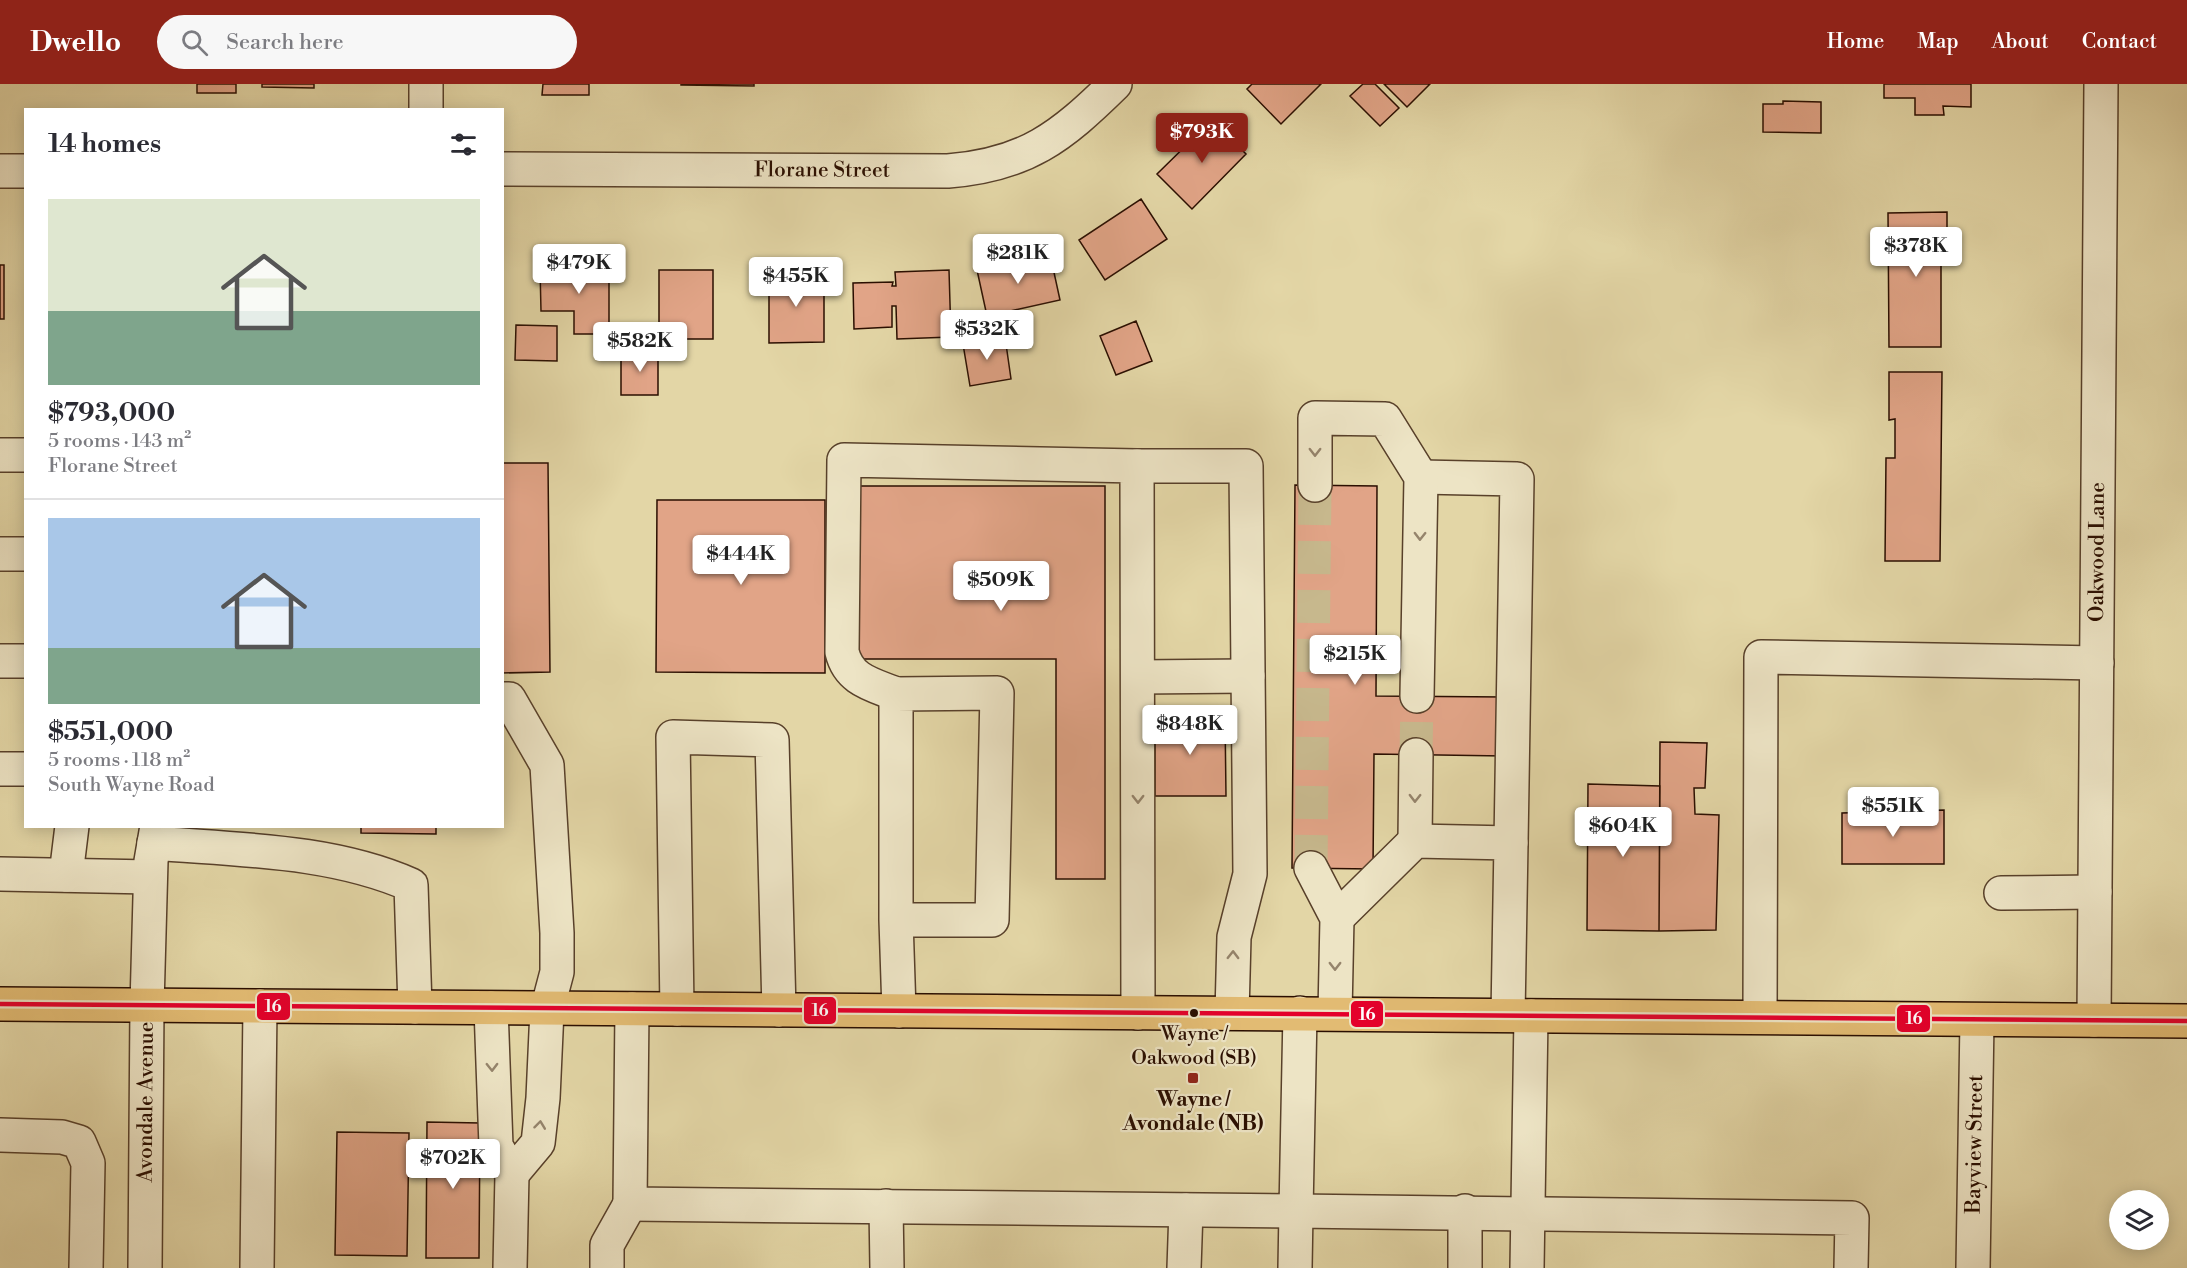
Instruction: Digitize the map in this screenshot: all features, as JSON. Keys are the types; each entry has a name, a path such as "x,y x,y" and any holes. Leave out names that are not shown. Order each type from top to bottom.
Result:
{"main road":[{"path":"0,1004 547,1010 1335,1013 2187,1020"}],"street":[{"path":"426,84 426,108"},
{"name":"Florane Street","path":"504,169 948,171 977,168 1014,159 1048,142 1079,120 1115,84"},
{"name":"Oakwood Lane","path":"2094,1020 2101,84"},
{"path":"0,171 24,171"},
{"path":"1315,485 1315,418 1385,419 1421,477 1417,696"},
{"path":"0,455 24,455"},
{"path":"896,920 992,920 997,693 896,694 853,674 845,666 842,652 844,460 1246,466 1250,874 1234,937 1232,1013"},
{"path":"1137,466 1138,1013"},
{"path":"1421,477 1517,479 1511,843 1528,1213 1527,1268"},
{"path":"0,554 24,554"},
{"path":"1760,1017 1761,657 2097,663"},
{"path":"0,661 24,661"},
{"path":"1138,677 1248,676"},
{"path":"896,694 896,920 900,1011"},
{"path":"504,699 509,699 547,765 557,933 557,972 547,1010 543,1098 538,1143 512,1174"},
{"path":"677,1009 673,737 772,740 779,1010"},
{"path":"1337,918 1415,841 1416,755"},
{"path":"0,769 24,769"},
{"path":"66,875 72,828"},
{"path":"155,835 293,855 382,872 411,885 415,1007"},
{"name":"Avondale Avenue","path":"145,1268 147,1005 150,877 155,835"},
{"path":"1415,841 1511,843"},
{"path":"1311,868 1337,918 1335,1013"},
{"path":"0,874 150,877"},
{"path":"2001,893 2095,892"},
{"path":"257,1268 260,1006"},
{"path":"491,1008 496,1146 512,1174 510,1268"},
{"path":"607,1268 607,1245 630,1204 632,1009"},
{"path":"1295,1268 1300,1013"},
{"name":"Bayview Street","path":"1973,1268 1977,1020"},
{"path":"0,1135 62,1137 79,1142 88,1163 86,1268"},
{"path":"630,1204 1465,1211 1852,1218 1851,1268"},
{"path":"886,1206 886,1268"},
{"path":"1184,1268 1186,1210"},
{"path":"1465,1211 1465,1268"}],"building":[{"path":"197,84 236,84 236,93 197,93"},
{"path":"262,84 314,84 314,88 262,87"},
{"path":"543,84 589,84 589,95 542,95"},
{"path":"754,84 754,86 681,85"},
{"path":"1252,84 1321,84 1281,124 1247,89"},
{"path":"1363,84 1375,84 1399,108 1380,126 1350,96"},
{"path":"1384,84 1430,84 1407,107"},
{"path":"1884,84 1971,84 1971,107 1943,106 1944,115 1915,115 1915,98 1884,98"},
{"path":"1783,101 1821,102 1821,133 1763,132 1763,104 1783,104"},
{"path":"1212,120 1246,154 1192,209 1157,174"},
{"path":"1141,199 1167,239 1105,280 1079,240"},
{"path":"1947,212 1947,257 1941,257 1941,347 1889,347 1888,213"},
{"path":"1050,254 1060,300 987,316 977,270"},
{"path":"558,264 609,264 609,334 574,334 574,311 541,311 540,268 558,268"},
{"path":"0,265 4,265 4,319 0,319"},
{"path":"659,270 713,270 713,339 659,339"},
{"path":"949,270 951,337 897,339 896,306 892,306 892,327 854,329 853,283 893,282 892,286 896,286 895,272"},
{"path":"769,274 824,274 824,342 769,343"},
{"path":"1136,321 1152,361 1116,375 1100,336"},
{"path":"516,325 557,326 557,361 515,360"},
{"path":"1005,337 1011,379 970,386 963,344"},
{"path":"621,351 658,351 658,395 621,395"},
{"path":"1889,372 1942,372 1940,561 1885,561 1886,458 1895,458 1895,419 1889,420"},
{"path":"504,463 548,463 550,672 504,673"},
{"path":"1295,485 1377,486 1376,696 1505,697 1504,756 1374,754 1373,869 1292,868"},
{"path":"857,486 1105,486 1105,879 1056,879 1056,659 858,659"},
{"path":"657,500 825,500 825,673 656,672"},
{"path":"1155,716 1225,716 1226,796 1155,796"},
{"path":"1660,742 1707,743 1705,788 1694,788 1695,814 1719,815 1716,930 1659,931"},
{"path":"1588,784 1660,786 1659,931 1587,930"},
{"path":"1944,810 1944,864 1842,864 1842,813"},
{"path":"361,828 436,828 436,834 361,833"},
{"path":"427,1122 480,1123 479,1258 426,1258"},
{"path":"337,1132 409,1133 407,1256 335,1255"}],"tunnel":[{"path":"1311,868 1315,485"},
{"path":"1416,755 1417,696"}],"transit line":[{"name":"16","path":"0,1004 2187,1021"}],"place":[{"name":"Wayne / Oakwood (SB)","path":"1194,1013"},
{"name":"Wayne / Avondale (NB)","path":"1193,1078"}]}
